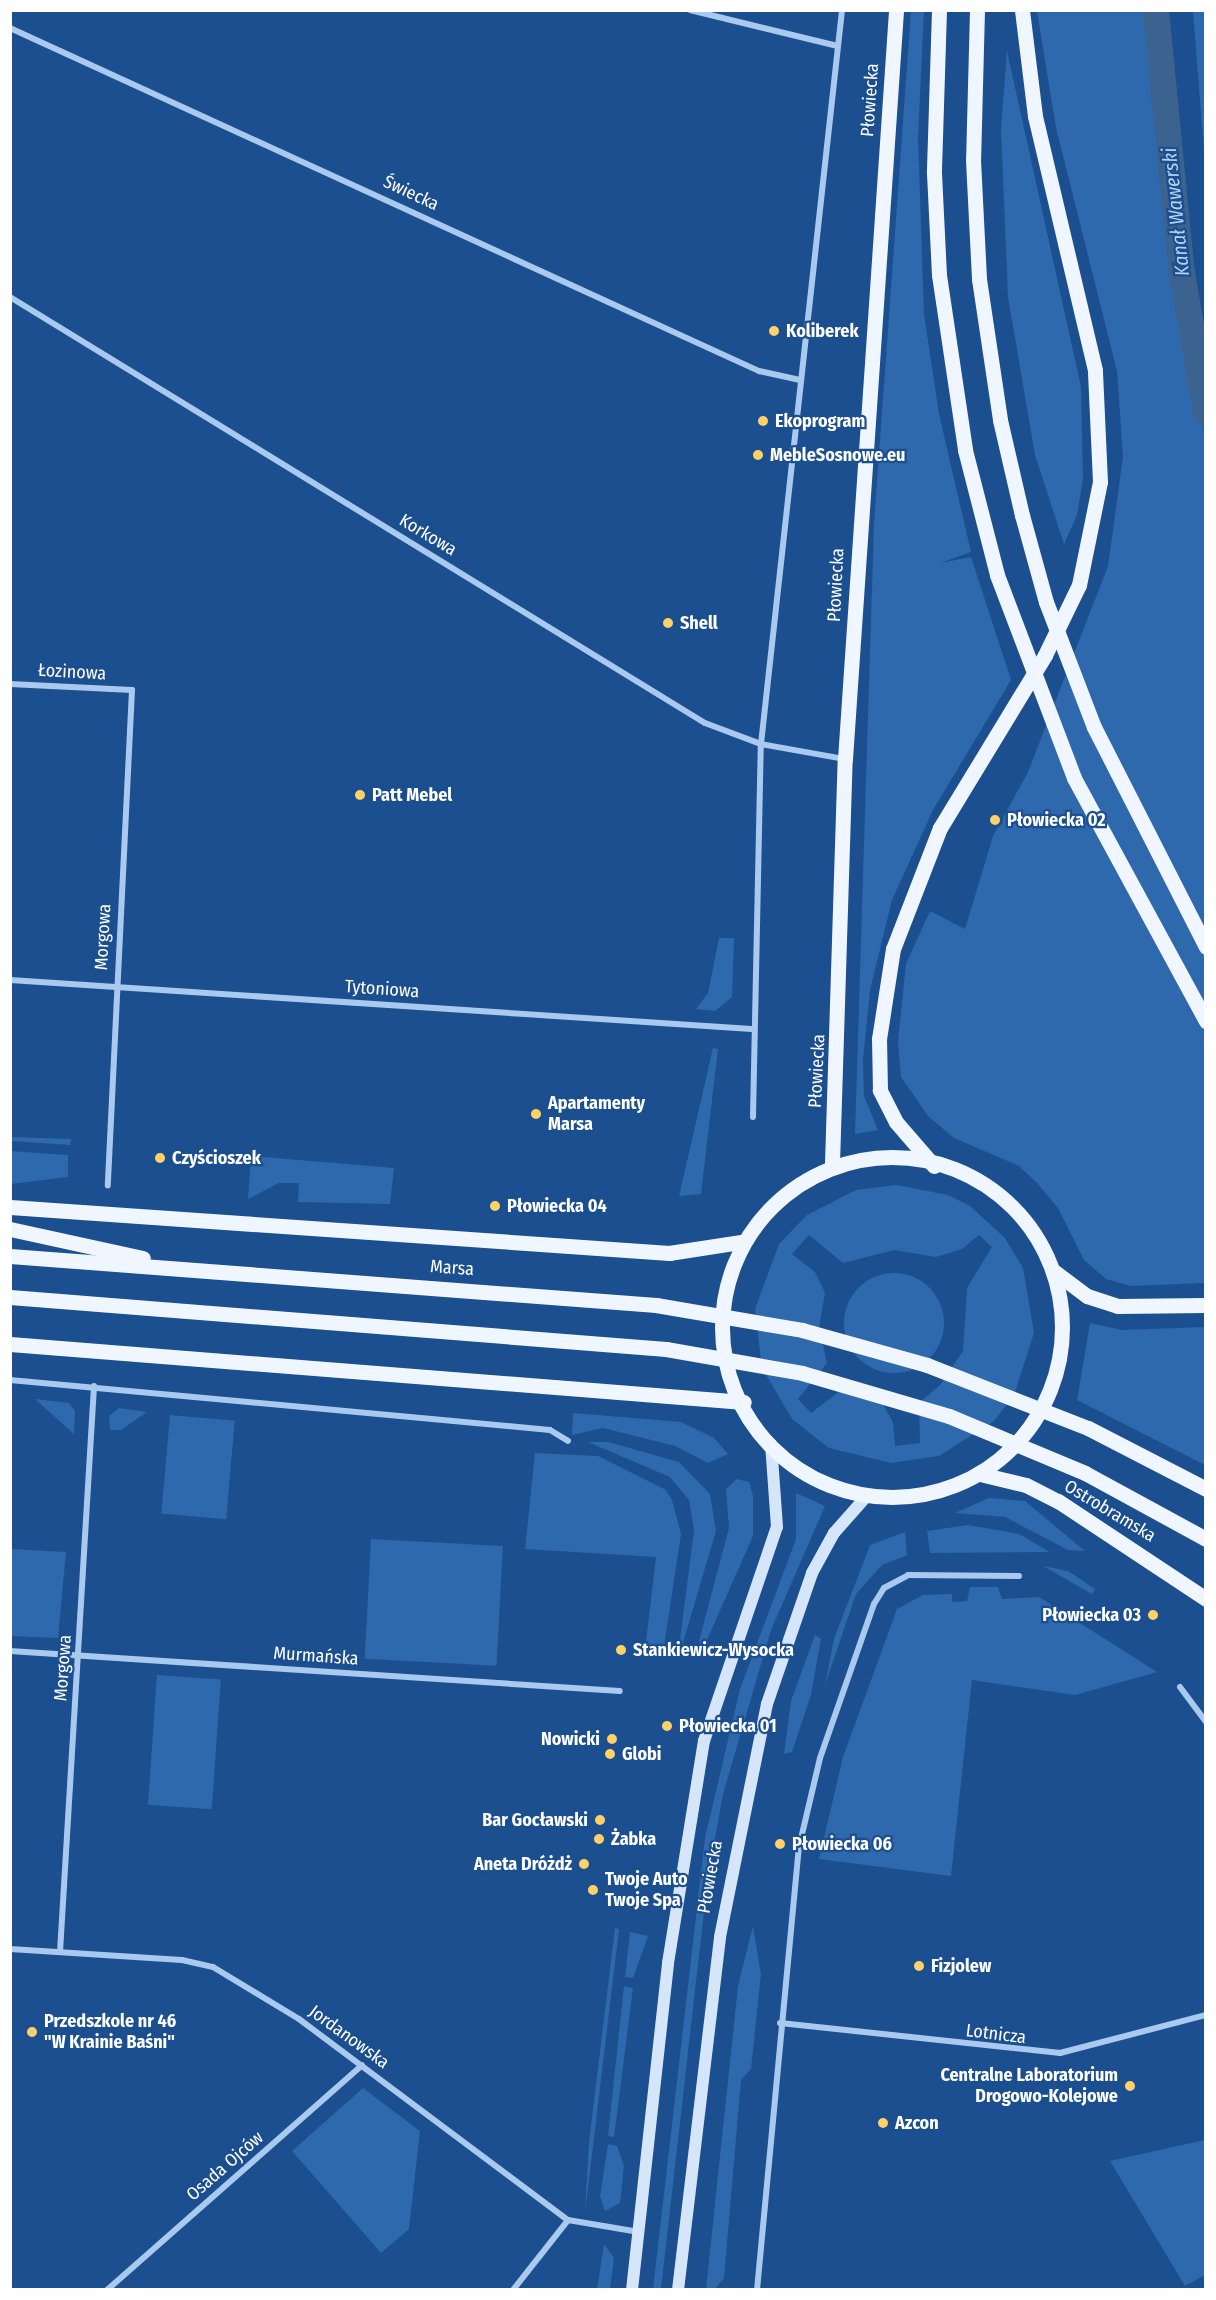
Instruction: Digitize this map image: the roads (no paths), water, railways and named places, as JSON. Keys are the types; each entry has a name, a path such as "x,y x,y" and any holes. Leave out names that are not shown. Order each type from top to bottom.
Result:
{"main road":[{"name":"Płowiecka","path":"832,1163 845,759 896,10"},
{"path":"939,10 934,173 939,275 965,450 997,575 1074,778 1206,1021"},
{"path":"977,10 973,160 979,279 996,403 1022,515 1046,602 1094,727 1206,947"},
{"path":"934,1166 896,1122 880,1090 879,1039 893,950 940,828 1045,655 1078,585 1100,482 1095,370 1035,116 1022,10"},
{"path":"1176,891 1206,924"},
{"path":"877,1158 934,1166 1012,1206 1043,1246 1055,1272 1064,1331 1058,1367 1028,1431 984,1475 926,1497 866,1497 814,1478 771,1444 744,1402 729,1366 722,1314 724,1290 741,1242 780,1192 832,1163 877,1158"},
{"name":"Marsa","path":"10,1207 669,1253 741,1242"},
{"path":"10,1229 181,1267"},
{"name":"Marsa","path":"10,1256 181,1267 637,1303 762,1322 886,1353 1049,1411 1206,1489"},
{"path":"1055,1272 1087,1296 1117,1306 1206,1305"},
{"path":"10,1297 666,1349 860,1388 1041,1452 1206,1539"},
{"path":"10,1303 33,1299"},
{"path":"10,1344 744,1402"},
{"name":"Płowiecka","path":"632,2289 668,1963 704,1741 777,1527 771,1444"},
{"name":"Ostrobramska","path":"984,1475 1026,1485 1058,1501 1206,1599"},
{"name":"Płowiecka","path":"678,2289 720,1936 766,1704 812,1573 834,1533 866,1497"}],"street":[{"path":"690,10 838,46"},
{"name":"Płowiecka","path":"753,1117 751,1029 761,744 842,10"},
{"name":"Świecka","path":"10,28 759,371 800,380"},
{"name":"Korkowa","path":"10,297 705,723 761,744 845,759"},
{"name":"Łozinowa","path":"10,684 132,690"},
{"name":"Morgowa","path":"108,1185 115,986 132,690"},
{"name":"Tytoniowa","path":"10,980 751,1029"},
{"path":"10,1380 550,1430 568,1441"},
{"name":"Morgowa","path":"60,1952 94,1386"},
{"path":"757,2289 780,2023 807,1808 837,1706 879,1595 908,1575 1019,1576"},
{"name":"Murmańska","path":"10,1651 620,1691"},
{"path":"1180,1687 1206,1722"},
{"name":"Jordanowska","path":"10,1949 203,1962 265,1996 362,2065 568,2220 639,2232"},
{"name":"Lotnicza","path":"780,2023 1060,2054 1206,2015"},
{"name":"Osada Ojców","path":"107,2289 362,2065"},
{"path":"513,2289 568,2220"}],"waterway":[{"name":"Kanał Wawerski","path":"1156,10 1182,273 1206,412"}],"place":[{"name":"Koliberek","path":"774,331"},
{"name":"Ekoprogram","path":"763,421"},
{"name":"MebleSosnowe.eu","path":"758,455"},
{"name":"Shell","path":"668,623"},
{"name":"Patt Mebel","path":"360,795"},
{"name":"Płowiecka 02","path":"995,820"},
{"name":"Apartamenty Marsa","path":"536,1114"},
{"name":"Czyścioszek","path":"160,1158"},
{"name":"Płowiecka 04","path":"495,1206"},
{"name":"Płowiecka 03","path":"1153,1615"},
{"name":"Stankiewicz-Wysocka","path":"621,1650"},
{"name":"Płowiecka 01","path":"667,1726"},
{"name":"Nowicki","path":"612,1739"},
{"name":"Globi","path":"610,1754"},
{"name":"Bar Gocławski","path":"600,1820"},
{"name":"Żabka","path":"599,1839"},
{"name":"Płowiecka 06","path":"780,1844"},
{"name":"Aneta Dróżdż","path":"584,1864"},
{"name":"Twoje Auto Twoje Spa","path":"593,1890"},
{"name":"Fizjolew","path":"919,1966"},
{"name":"Przedszkole nr 46 \"W Krainie Baśni\"","path":"32,2032"},
{"name":"Centralne Laboratorium Drogowo-Kolejowe","path":"1130,2086"},
{"name":"Azcon","path":"883,2123"}]}
